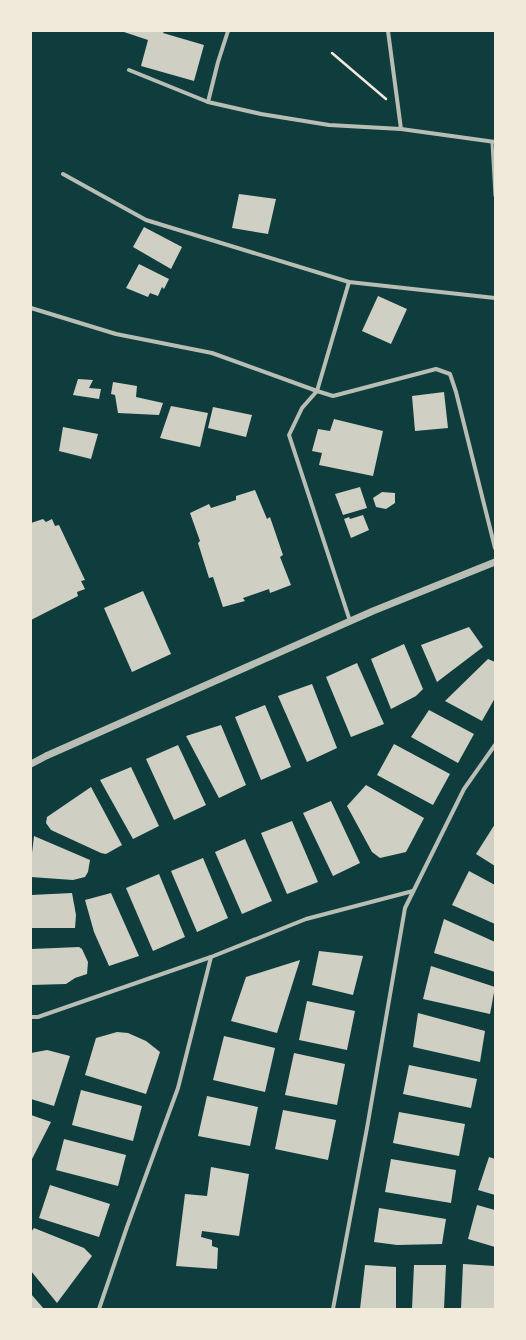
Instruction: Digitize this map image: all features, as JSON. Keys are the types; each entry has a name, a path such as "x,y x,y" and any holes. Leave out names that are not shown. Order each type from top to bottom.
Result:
{"street":[{"path":"208,102 219,57 228,31"},
{"path":"388,31 401,129"},
{"path":"129,70 208,102 261,114 329,125 401,129 494,142"},
{"path":"63,174 146,220 349,282 495,298"},
{"path":"349,282 317,391 302,408 289,435 350,621"},
{"path":"31,308 116,334 212,353 334,396 436,369 450,374 456,392 495,548"},
{"path":"31,764 350,621 495,562"},
{"path":"333,1309 405,908 464,789 495,745"},
{"path":"31,1017 38,1017 212,957 306,919 413,891"},
{"path":"99,1309 127,1227 178,1088 212,957"}],"lane":[{"path":"494,142 495,196"}],"path":[{"path":"332,53 398,109"}],"building":[{"path":"121,31 164,31 163,33 204,45 194,81 141,66 148,40"},
{"path":"239,194 276,199 268,234 232,228"},
{"path":"144,227 182,247 171,269 133,247"},
{"path":"139,264 169,279 164,289 162,287 158,296 150,293 148,297 126,288"},
{"path":"378,296 407,309 391,344 362,331"},
{"path":"78,379 93,380 89,388 101,389 99,399 73,395"},
{"path":"113,382 137,386 136,397 163,403 159,415 118,413 115,395 111,394"},
{"path":"444,392 448,428 415,431 412,396"},
{"path":"171,406 208,413 200,447 160,438"},
{"path":"213,407 252,415 246,437 208,428"},
{"path":"334,419 383,431 373,476 319,465 322,453 312,451 318,429 330,431"},
{"path":"63,427 98,434 91,459 59,451"},
{"path":"360,487 367,508 343,515 335,494"},
{"path":"255,490 267,519 270,517 283,555 280,557 291,585 270,593 269,589 243,598 245,601 223,607 213,577 209,578 198,543 200,541 190,513 209,504 211,508 236,500 236,496"},
{"path":"382,492 395,493 395,503 386,509 376,507 373,498"},
{"path":"363,515 369,530 351,538 344,519 349,517 350,519"},
{"path":"43,519 46,522 52,519 55,526 59,525 85,580 81,581 85,589 77,592 78,596 31,620 31,523"},
{"path":"143,591 171,654 132,672 104,608"},
{"path":"469,627 483,647 437,682 421,645"},
{"path":"404,644 423,689 416,696 391,709 371,659"},
{"path":"488,659 495,662 495,698 482,721 445,701"},
{"path":"357,663 384,724 351,737 326,677"},
{"path":"312,684 337,748 307,762 278,696"},
{"path":"265,705 291,767 261,780 235,717"},
{"path":"429,710 474,734 458,763 411,737"},
{"path":"221,725 246,785 219,798 186,736"},
{"path":"394,744 450,774 433,805 377,775"},
{"path":"178,745 206,805 174,820 146,759"},
{"path":"131,767 159,826 133,839 100,780"},
{"path":"366,785 424,818 406,852 380,858 372,852 347,806"},
{"path":"91,787 122,845 106,854 51,830 46,823 47,817"},
{"path":"331,801 360,863 333,876 303,813"},
{"path":"292,821 318,882 287,894 261,833"},
{"path":"495,824 495,866 476,854"},
{"path":"34,836 90,860 88,872 85,877 73,880 31,877"},
{"path":"245,839 272,901 242,914 215,852"},
{"path":"203,858 228,918 197,932 171,871"},
{"path":"469,871 495,885 495,924 452,905"},
{"path":"159,874 185,937 153,951 126,888"},
{"path":"72,893 76,915 75,928 31,928 31,895"},
{"path":"111,893 139,956 109,966 94,932 85,900"},
{"path":"444,919 495,942 495,972 434,953"},
{"path":"79,947 82,949 88,962 87,974 75,978 66,984 31,985 31,949"},
{"path":"319,951 363,956 353,995 312,985"},
{"path":"300,960 277,1033 231,1021 246,977"},
{"path":"431,966 495,987 490,1014 423,999"},
{"path":"307,1001 355,1011 347,1050 299,1040"},
{"path":"418,1013 485,1031 480,1062 413,1047"},
{"path":"117,1032 128,1033 146,1041 160,1052 146,1094 85,1075 96,1038"},
{"path":"224,1036 275,1048 265,1092 213,1080"},
{"path":"47,1050 70,1056 54,1106 31,1099 31,1053"},
{"path":"294,1053 345,1064 337,1105 285,1095"},
{"path":"409,1065 477,1079 471,1108 403,1094"},
{"path":"81,1090 142,1106 133,1141 72,1125"},
{"path":"207,1096 258,1107 250,1146 198,1136"},
{"path":"283,1110 336,1120 328,1160 275,1149"},
{"path":"399,1112 465,1124 459,1156 393,1143"},
{"path":"31,1115 51,1122 31,1161"},
{"path":"64,1139 126,1155 118,1186 56,1170"},
{"path":"489,1157 495,1159 495,1195 478,1190"},
{"path":"391,1159 456,1170 451,1203 385,1192"},
{"path":"211,1167 249,1174 239,1236 202,1231 201,1237 212,1240 212,1246 218,1248 217,1269 176,1266 185,1194 207,1196"},
{"path":"50,1185 110,1204 99,1237 39,1218"},
{"path":"477,1205 495,1210 495,1247 468,1239"},
{"path":"379,1208 446,1219 442,1244 397,1245 374,1242"},
{"path":"34,1228 84,1248 92,1256 57,1303 31,1271 31,1232"},
{"path":"463,1264 495,1266 495,1309 461,1309"},
{"path":"365,1265 396,1267 396,1309 360,1309"},
{"path":"414,1265 446,1265 444,1309 412,1309"},
{"path":"31,1294 44,1309 31,1309"}]}
